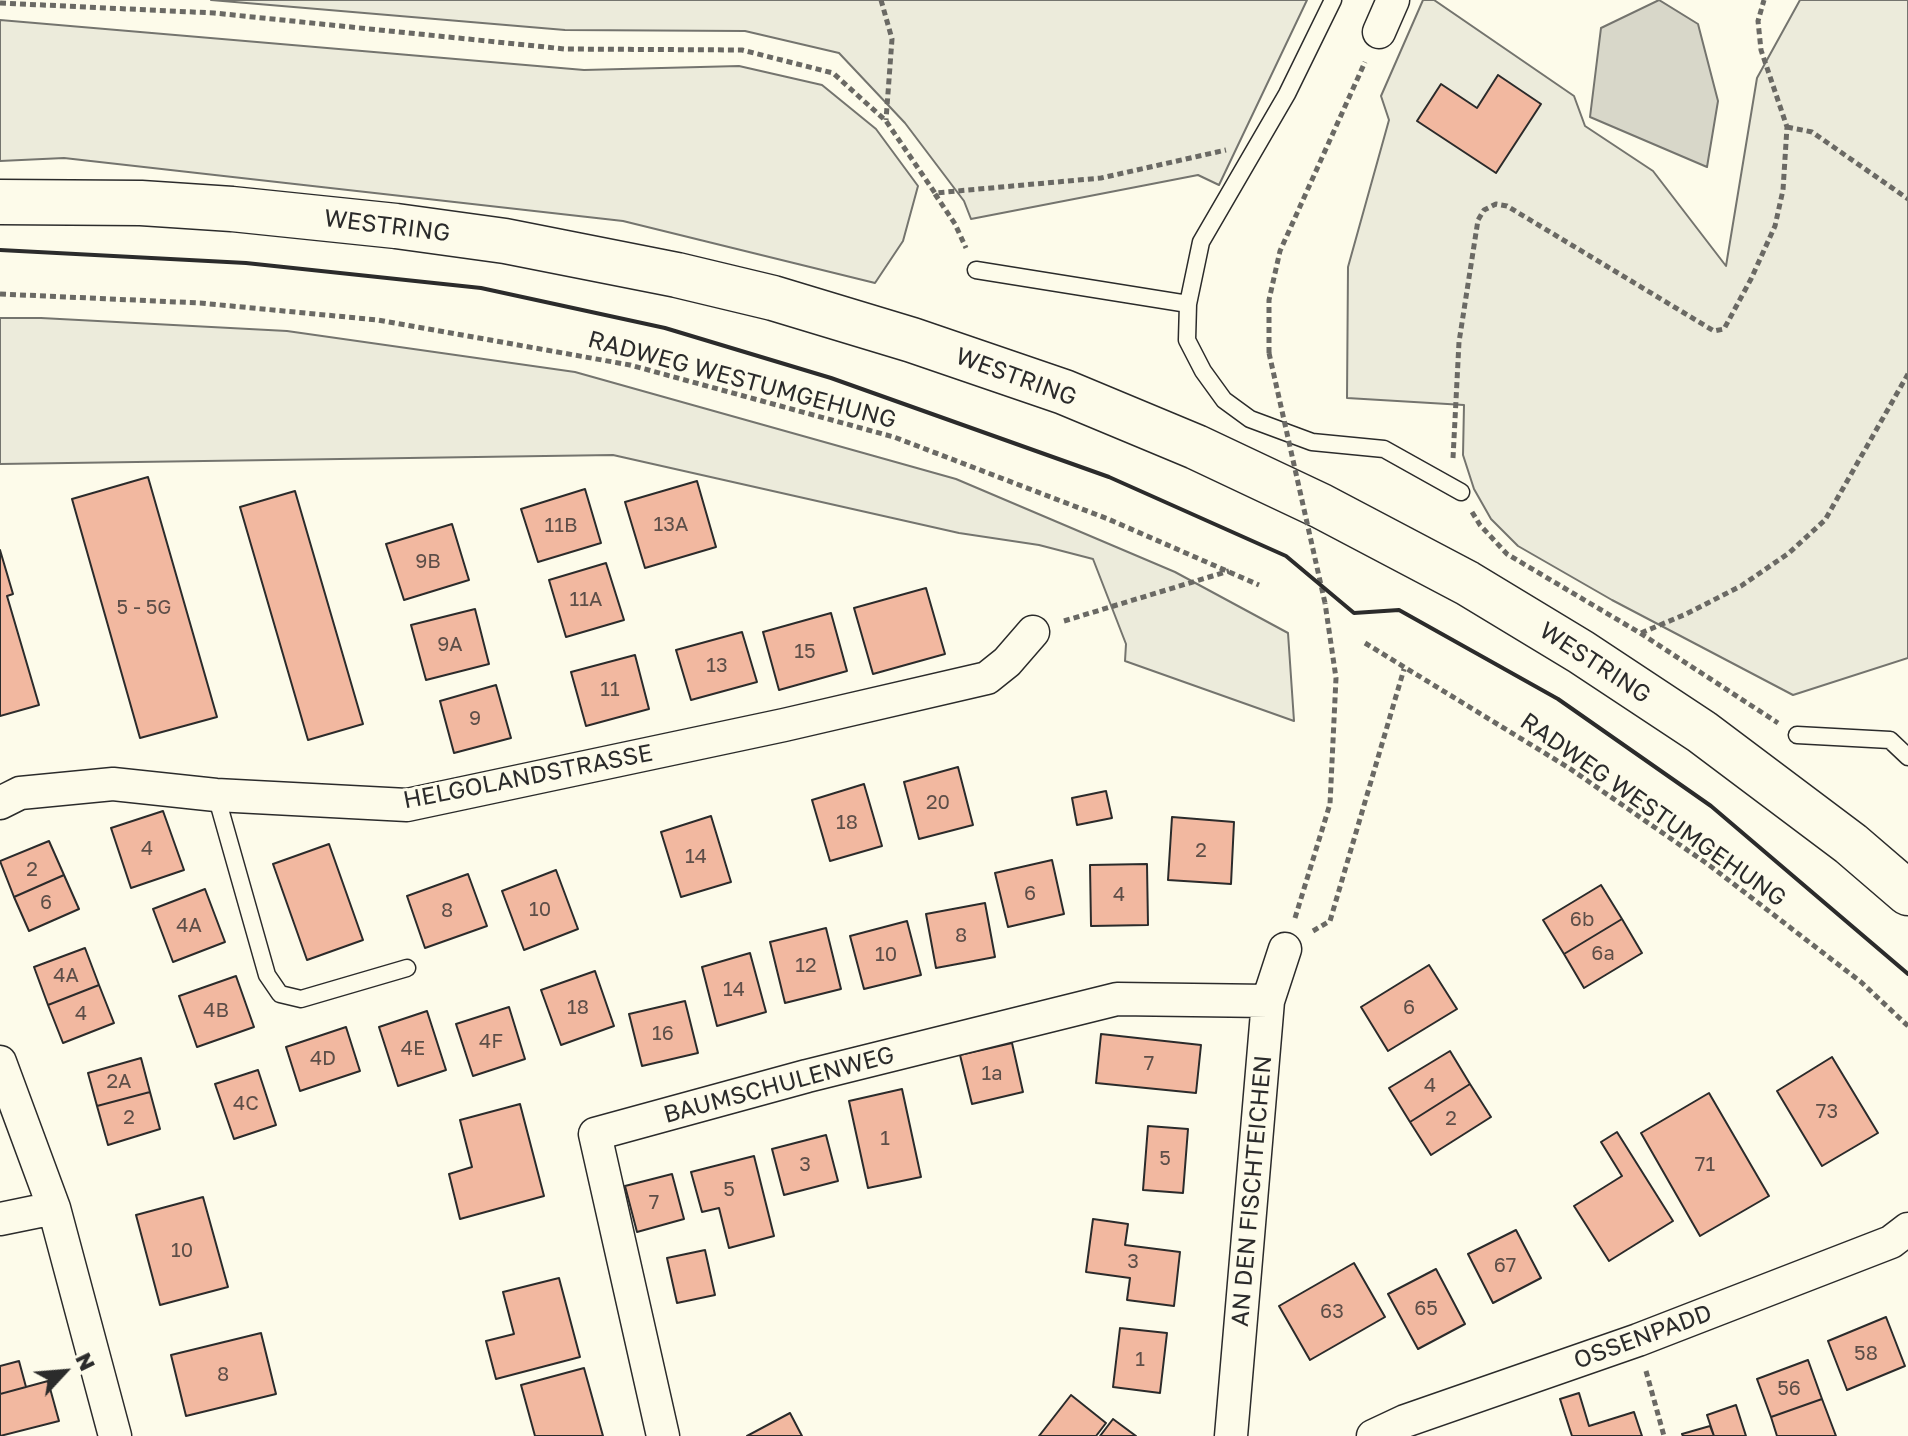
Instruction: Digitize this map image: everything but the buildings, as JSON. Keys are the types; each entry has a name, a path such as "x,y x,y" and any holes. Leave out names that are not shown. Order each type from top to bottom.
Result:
{"main road":[{"name":"WESTRING","path":"0,202 141,203 232,209 505,241 677,275 773,298 912,340 1064,392 1321,506 1467,583 1581,652 1702,732 1851,844 1908,893"}],"street":[{"path":"1379,32 1393,0"},
{"name":"HELGOLANDSTRASSE","path":"0,803 20,793 113,784 216,795 407,805 784,725 987,678 1007,662 1033,632"},
{"name":"AN DEN FISCHTEICHEN","path":"1231,1436 1268,1001 1285,949"},
{"name":"BAUMSCHULENWEG","path":"663,1436 595,1134 807,1076 1117,999 1268,1001"},
{"path":"0,1062 54,1208 115,1436"},
{"path":"0,1219 54,1208"},
{"name":"OSSENPADD","path":"1373,1436 1405,1421 1638,1340 1891,1242 1908,1229"}],"lane":[{"path":"1333,0 1287,94 1201,242 1188,304 1187,340 1203,371 1224,400 1250,419 1312,442 1384,449 1461,492"},
{"path":"976,270 1188,304"},
{"path":"1797,735 1890,740 1908,757"},
{"path":"216,795 267,975 280,994 301,999 407,968"}],"path":[{"path":"881,0 892,39 886,121"},
{"path":"1764,0 1758,21 1761,50 1787,127 1783,190 1775,226 1724,329 1714,331 1507,206 1496,204 1484,210 1478,220 1459,342 1453,455 1461,492 1480,525 1507,554 1640,633 1797,735"},
{"path":"0,3 214,13 565,49 742,50 833,73 886,121 955,224 976,270"},
{"path":"1285,949 1330,804 1336,678 1325,603 1269,353 1269,300 1280,251 1379,32"},
{"path":"1787,127 1812,132 1908,199"},
{"path":"935,193 1101,178 1211,155 1261,139"},
{"name":"RADWEG WESTUMGEHUNG","path":"0,294 200,303 378,320 630,365 894,437 1108,519 1259,585"},
{"path":"1640,633 1741,586 1789,553 1825,520 1908,374"},
{"path":"1033,632 1229,571"},
{"name":"RADWEG WESTUMGEHUNG","path":"1365,643 1569,768 1709,865 1861,982 1908,1026"},
{"path":"1285,949 1330,921 1404,669"},
{"path":"1638,1340 1664,1436"}],"shaded area":[{"path":"211,0 1307,0 1219,185 1198,175 971,219 964,201 905,123 839,53 745,31 565,30"},
{"path":"1423,0 1434,0 1574,96 1585,126 1653,171 1726,266 1757,78 1800,0 1908,0 1908,658 1793,695 1612,600 1518,546 1491,519 1474,489 1463,455 1464,405 1347,398 1348,267 1389,120 1381,96"},
{"path":"1659,0 1698,24 1718,101 1707,167 1590,117 1601,28"},
{"path":"0,20 584,70 739,66 822,85 876,129 918,186 903,241 875,283 623,221 64,158 0,161"},
{"path":"0,318 287,331 575,372 956,479 1175,572 1288,633 1294,721 1125,661 1126,644 1093,559 1039,545 959,533 613,455 0,464"}],"wall":[{"path":"0,250 246,263 481,288 665,328 831,378 1109,477 1286,556 1354,613 1399,610 1558,699 1711,806 1908,974"}]}
